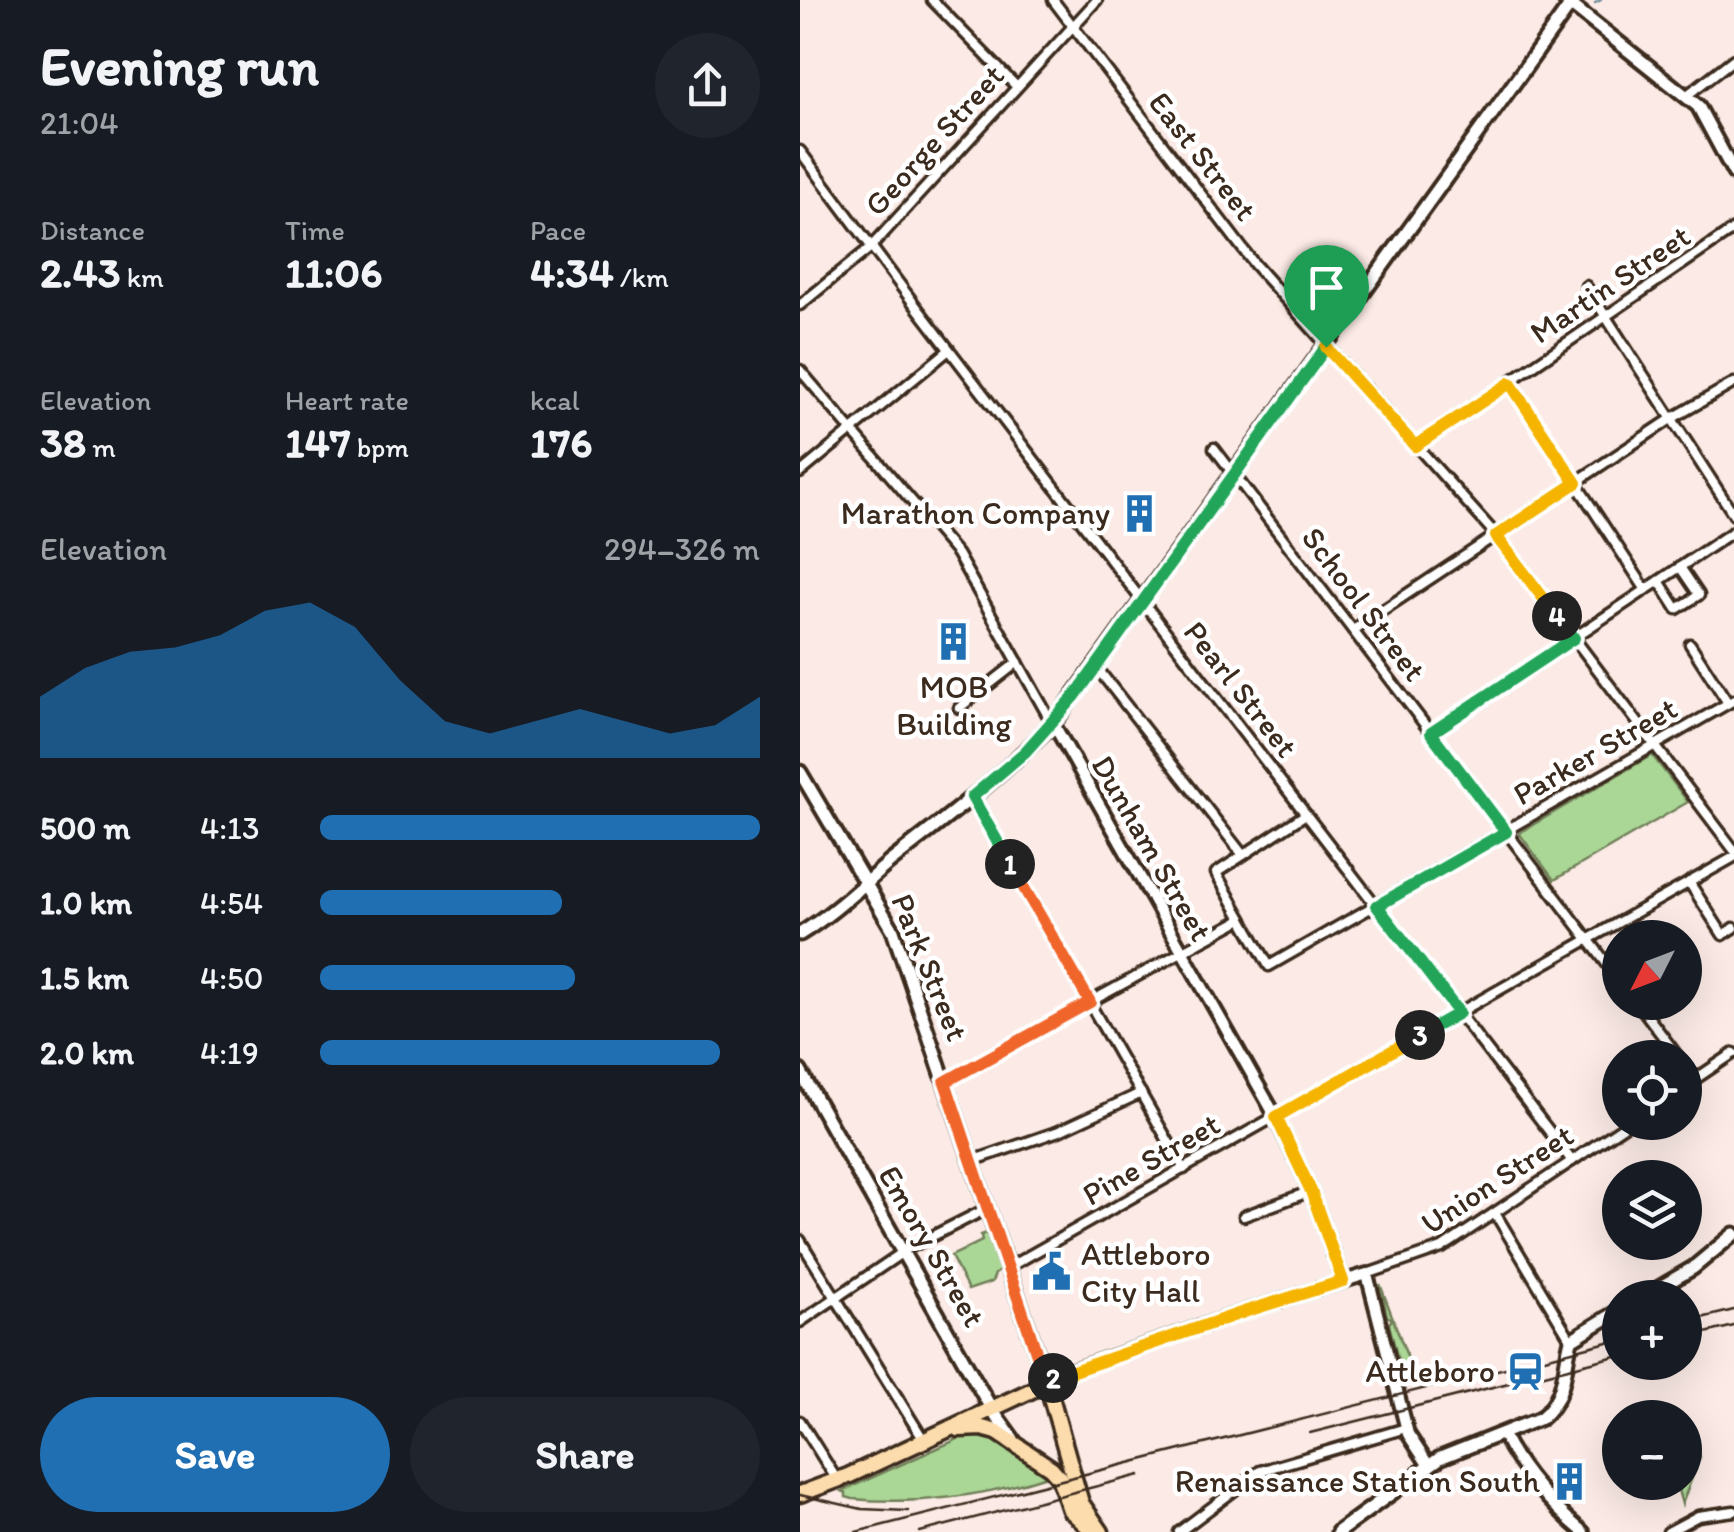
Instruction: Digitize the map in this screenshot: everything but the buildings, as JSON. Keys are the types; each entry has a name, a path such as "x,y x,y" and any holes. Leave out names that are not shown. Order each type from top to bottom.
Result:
{"highway":[{"path":"800,1494 1047,1384"},
{"name":"Park Street","path":"1047,1384 1082,1506 1098,1532"},
{"name":"Park Street","path":"951,1430 986,1428 1020,1446 1056,1472 1070,1510 1098,1532"},
{"path":"1034,1456 1049,1452 1059,1431"}],"main road":[{"path":"800,934 851,898 1053,723 1326,347 1570,1 1701,110 1734,173"},
{"name":"Park Street","path":"800,772 895,936 1047,1384"},
{"name":"Emory Street","path":"800,1071 992,1410 1020,1446"},
{"path":"1672,1280 1734,1234"},
{"path":"1338,1532 1446,1455 1536,1421 1555,1404 1564,1384 1571,1340 1602,1321"}],"street":[{"path":"932,0 1016,86"},
{"name":"East Street","path":"1052,0 1234,237 1326,347 1496,536 1734,854"},
{"name":"George Street","path":"800,305 871,247 1097,0"},
{"path":"1686,96 1734,59"},
{"name":"Pearl Street","path":"800,151 1572,1161"},
{"name":"Martin Street","path":"1415,446 1734,229"},
{"path":"1586,286 1734,515"},
{"path":"800,473 949,350"},
{"name":"Dunham Street","path":"800,370 954,550 1276,1117 1311,1191 1343,1281"},
{"path":"1510,383 1646,590"},
{"path":"1353,630 1671,419 1734,383"},
{"name":"School Street","path":"1214,448 1602,957"},
{"path":"1431,733 1734,531"},
{"path":"1659,581 1677,609 1699,595 1680,567"},
{"path":"1690,644 1731,701"},
{"path":"959,708 1018,662"},
{"path":"1096,668 1243,855"},
{"name":"Parker Street","path":"1242,918 1268,966 1731,701"},
{"path":"972,797 1184,1168"},
{"path":"945,1082 1242,918 1216,873 1306,814"},
{"name":"Pine Street","path":"1009,1268 1734,854"},
{"path":"1689,882 1723,935 1734,928"},
{"path":"1702,1074 1734,1053"},
{"path":"972,1160 1059,1131 1141,1093"},
{"name":"Union Street","path":"1047,1384 1058,1375 1438,1250 1603,1140"},
{"path":"1244,1216 1311,1191"},
{"path":"800,1322 904,1252 988,1208"},
{"path":"1494,1213 1571,1340"},
{"path":"800,1240 924,1442"},
{"path":"1367,1274 1406,1428 1428,1466"},
{"path":"800,1421 837,1480"},
{"path":"1180,1532 1260,1470 1406,1428"},
{"path":"1503,1434 1545,1492 1583,1532"},
{"path":"1668,1532 1698,1516 1734,1510"}],"green space":[{"path":"1652,755 1688,802 1554,880 1519,833"},
{"path":"989,1232 1001,1270 992,1282 968,1290 951,1256 982,1241 981,1235"},
{"path":"1380,1284 1413,1379 1401,1372 1389,1324 1392,1319 1387,1316"},
{"path":"976,1434 992,1438 1047,1476 975,1494 926,1500 853,1499 842,1491 960,1438"}],"waterway":[{"path":"1595,3 1601,0"}],"railway":[{"path":"1702,1318 1734,1310"},
{"path":"1702,1334 1734,1326"},
{"path":"856,1532 1602,1344"},
{"path":"1310,1433 1602,1360"},
{"path":"920,1532 1140,1475"},
{"path":"800,1495 862,1509 908,1511"}],"place":[{"name":"Marathon Company","path":"1140,513"},
{"name":"MOB Building","path":"954,642"},
{"name":"Attleboro City Hall","path":"1051,1272"},
{"name":"Attleboro","path":"1525,1371"},
{"name":"Renaissance Station South","path":"1570,1481"}],"route":[{"path":"1326,347 1415,446 1510,383 1576,483 1496,536 1574,638 1431,733 1506,832 1377,906 1459,1013 1276,1117 1311,1191 1343,1281 1058,1375 1047,1384 945,1082 1090,1002 972,797 1025,752 1075,696 1326,347"}]}
